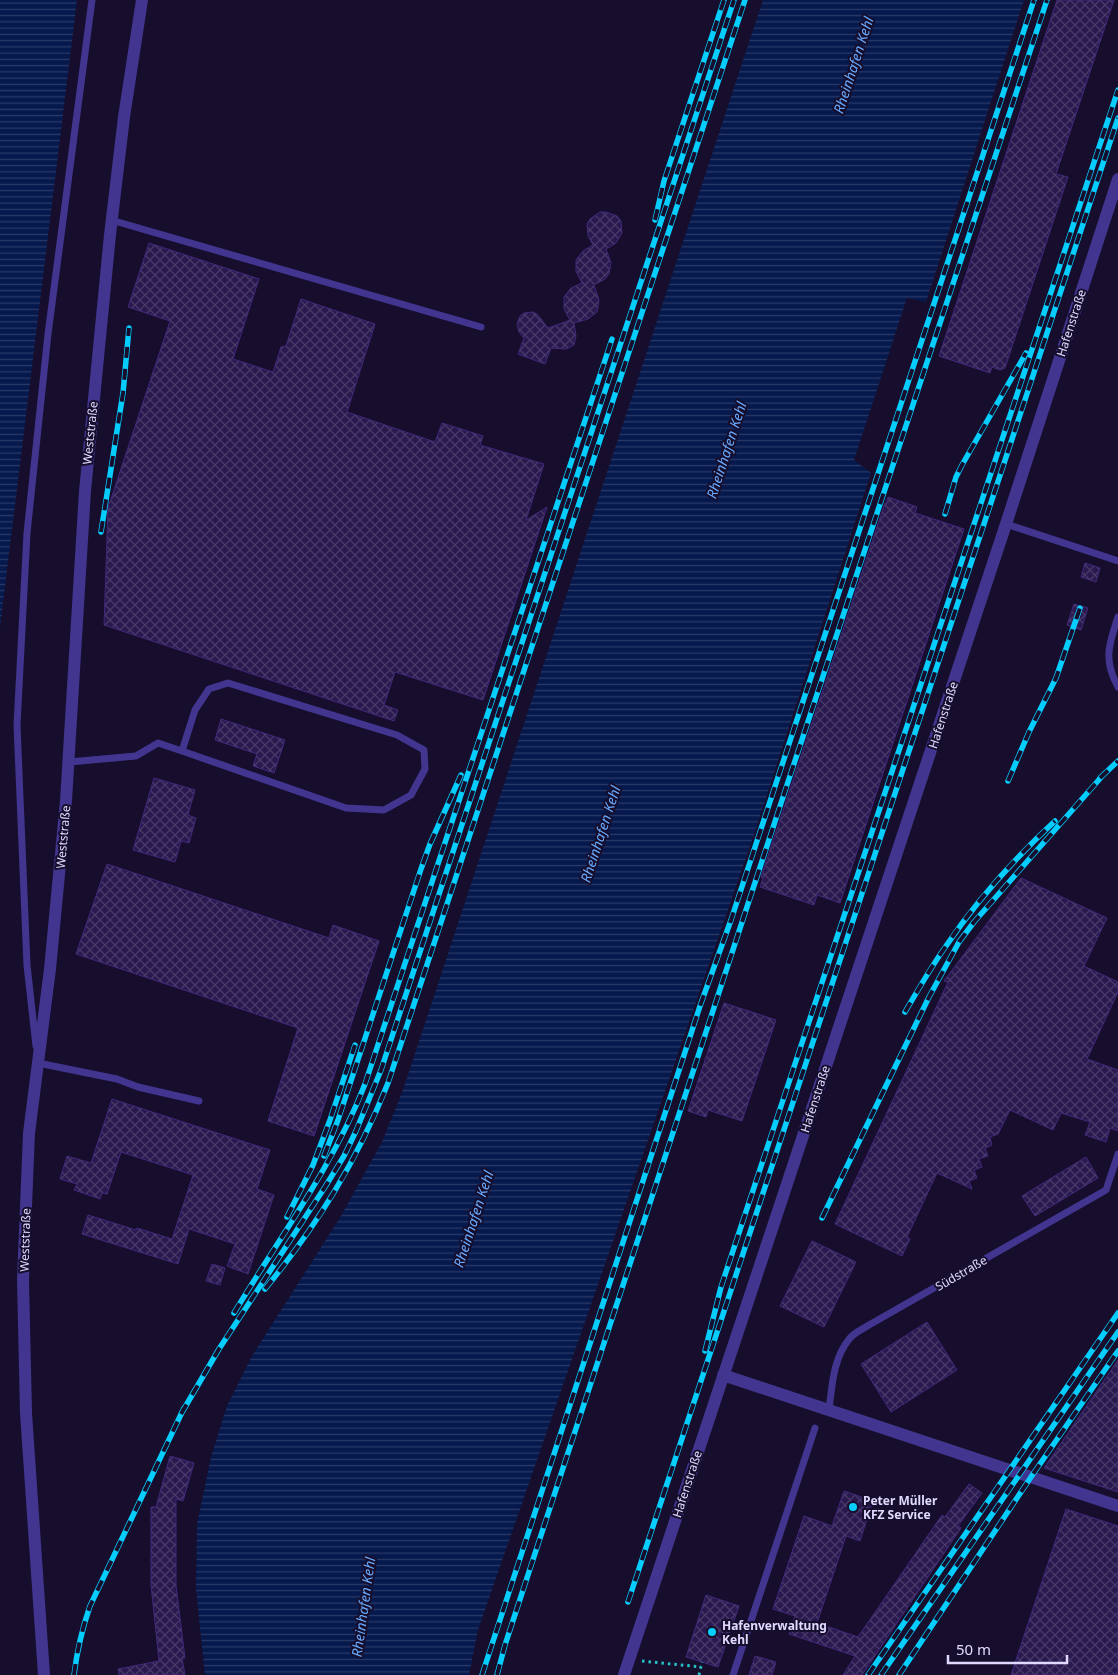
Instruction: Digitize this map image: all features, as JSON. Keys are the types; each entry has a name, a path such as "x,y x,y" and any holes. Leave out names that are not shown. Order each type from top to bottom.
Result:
{"street":[{"name":"Weststraße","path":"44,1675 26,1413 24,1280 29,1133 50,969 69,762 85,491 111,220 142,0"},
{"name":"Hafenstraße","path":"624,1675 1006,524 1118,179"},
{"path":"723,1375 1118,1506"}],"lane":[{"path":"92,0 48,334 25,562 17,725 27,965 38,1063 117,1079 138,1087 199,1100"},
{"path":"111,220 480,327"},
{"path":"1006,524 1118,561"},
{"path":"1118,617 1108,653 1112,674 1118,687"},
{"path":"69,762 136,756 158,743 346,808 384,810 411,795 424,769 424,750 397,735 228,683 209,689 194,710 182,751"},
{"name":"Südstraße","path":"829,1410 835,1371 840,1356 850,1339 869,1324 1106,1190 1118,1154"},
{"path":"733,1675 815,1428"}],"path":[{"path":"629,1659 701,1668"},
{"path":"699,1675 702,1662"}],"water":[{"path":"0,0 77,0 0,627"},
{"name":"Rheinhafen Kehl","path":"763,0 1024,0 926,302 907,298 854,460 871,473 756,829 478,1630 469,1675 205,1675 196,1589 197,1524 211,1457 227,1406 252,1356 341,1216 382,1142 403,1090"}],"building":[{"path":"1057,0 1114,0 1056,174 1068,177 1005,368 1000,370 992,367 990,373 939,356"},
{"path":"600,212 617,216 621,221 622,233 616,243 606,249 611,263 609,274 605,279 594,285 599,300 597,312 588,319 574,323 576,336 574,345 566,349 551,348 545,364 518,354 524,338 519,332 517,324 520,316 524,313 533,312 537,314 548,328 570,320 564,309 564,297 571,288 582,283 576,271 576,260 583,251 593,245 588,236 587,224 590,219"},
{"path":"149,243 259,279 233,359 273,372 281,347 286,346 301,299 375,324 347,412 435,442 442,423 483,436 480,445 544,464 526,520 547,507 483,700 395,672 384,705 398,710 394,721 104,625 108,508 170,321 128,307"},
{"path":"888,497 917,507 915,513 964,529 840,903 817,895 814,905 760,887 763,878 761,877"},
{"path":"1085,563 1100,568 1096,582 1081,577"},
{"path":"1074,604 1088,608 1081,630 1067,625"},
{"path":"221,719 285,740 274,773 253,766 257,754 215,740"},
{"path":"154,778 195,790 188,815 196,818 189,843 181,841 175,862 133,850"},
{"path":"107,864 329,938 333,925 379,941 314,1136 268,1121 298,1028 76,954"},
{"path":"1021,878 1107,918 1084,966 1118,982 1118,992 1087,1059 1118,1070 1118,1131 1110,1128 1106,1142 1085,1135 1090,1122 1061,1113 1053,1130 1010,1110 998,1134 990,1137 992,1145 985,1148 988,1156 979,1159 982,1167 974,1170 977,1178 969,1181 972,1189 937,1173 907,1237 910,1239 902,1256 835,1224 948,982 944,981"},
{"path":"724,1003 776,1020 742,1121 708,1110 706,1117 688,1111"},
{"path":"112,1099 270,1150 257,1189 274,1195 248,1274 227,1266 235,1244 189,1229 178,1264 82,1234 88,1215 172,1239 193,1175 121,1152 107,1194 102,1193 100,1199 74,1190 77,1184 60,1179 67,1156 91,1163"},
{"path":"1086,1157 1098,1178 1035,1216 1022,1196"},
{"path":"812,1241 856,1262 824,1327 780,1306"},
{"path":"212,1264 225,1268 220,1285 206,1281"},
{"path":"927,1322 957,1370 891,1412 861,1364"},
{"path":"1118,1360 1118,1492 1044,1468"},
{"path":"170,1456 194,1463 183,1501 176,1499 176,1586 185,1658 182,1658 185,1675 119,1675 118,1669 159,1661 151,1585 151,1507 156,1507"},
{"path":"969,1484 982,1493 958,1526 961,1528 862,1675 843,1675 855,1656 789,1634 795,1616 773,1609 804,1516 832,1526 844,1491 873,1501 860,1541 846,1536 817,1623 858,1637 942,1515 945,1517"},
{"path":"1066,1509 1118,1526 1118,1675 1011,1675"},
{"name":"Hafenverwaltung Kehl","path":"706,1595 739,1606 718,1667 686,1657"},
{"path":"755,1656 776,1662 772,1675 749,1675"}],"railway":[{"path":"655,220 664,181 724,0"},
{"path":"181,1414 219,1349 344,1156 381,1070 734,0"},
{"path":"265,1289 302,1240 335,1191 363,1139 388,1083 745,0"},
{"path":"482,1675 700,1006 731,920 1034,0"},
{"path":"497,1675 505,1645 786,788 1047,0"},
{"path":"705,1351 721,1287 1118,90"},
{"path":"628,1602 1118,118"},
{"path":"101,532 123,393 129,328"},
{"path":"234,1313 321,1173 352,1115 365,1084 612,339"},
{"path":"945,514 956,477 962,465 1026,353"},
{"path":"1008,781 1029,732 1056,678 1080,608"},
{"path":"1100,778 1118,761"},
{"path":"822,1218 929,997 959,942 974,922 1104,774"},
{"path":"324,1156 338,1120 421,869 430,844 461,775"},
{"path":"905,1012 935,962 970,912 1025,850 1055,821"},
{"path":"287,1217 313,1165 355,1045"},
{"path":"868,1675 1118,1313"},
{"path":"881,1675 1118,1332"},
{"path":"899,1675 1031,1477 1118,1351"},
{"path":"74,1675 80,1640 90,1606 184,1408"}],"place":[{"name":"Peter Müller KFZ Service","path":"853,1507"},
{"name":"Hafenverwaltung Kehl","path":"712,1632"}]}
